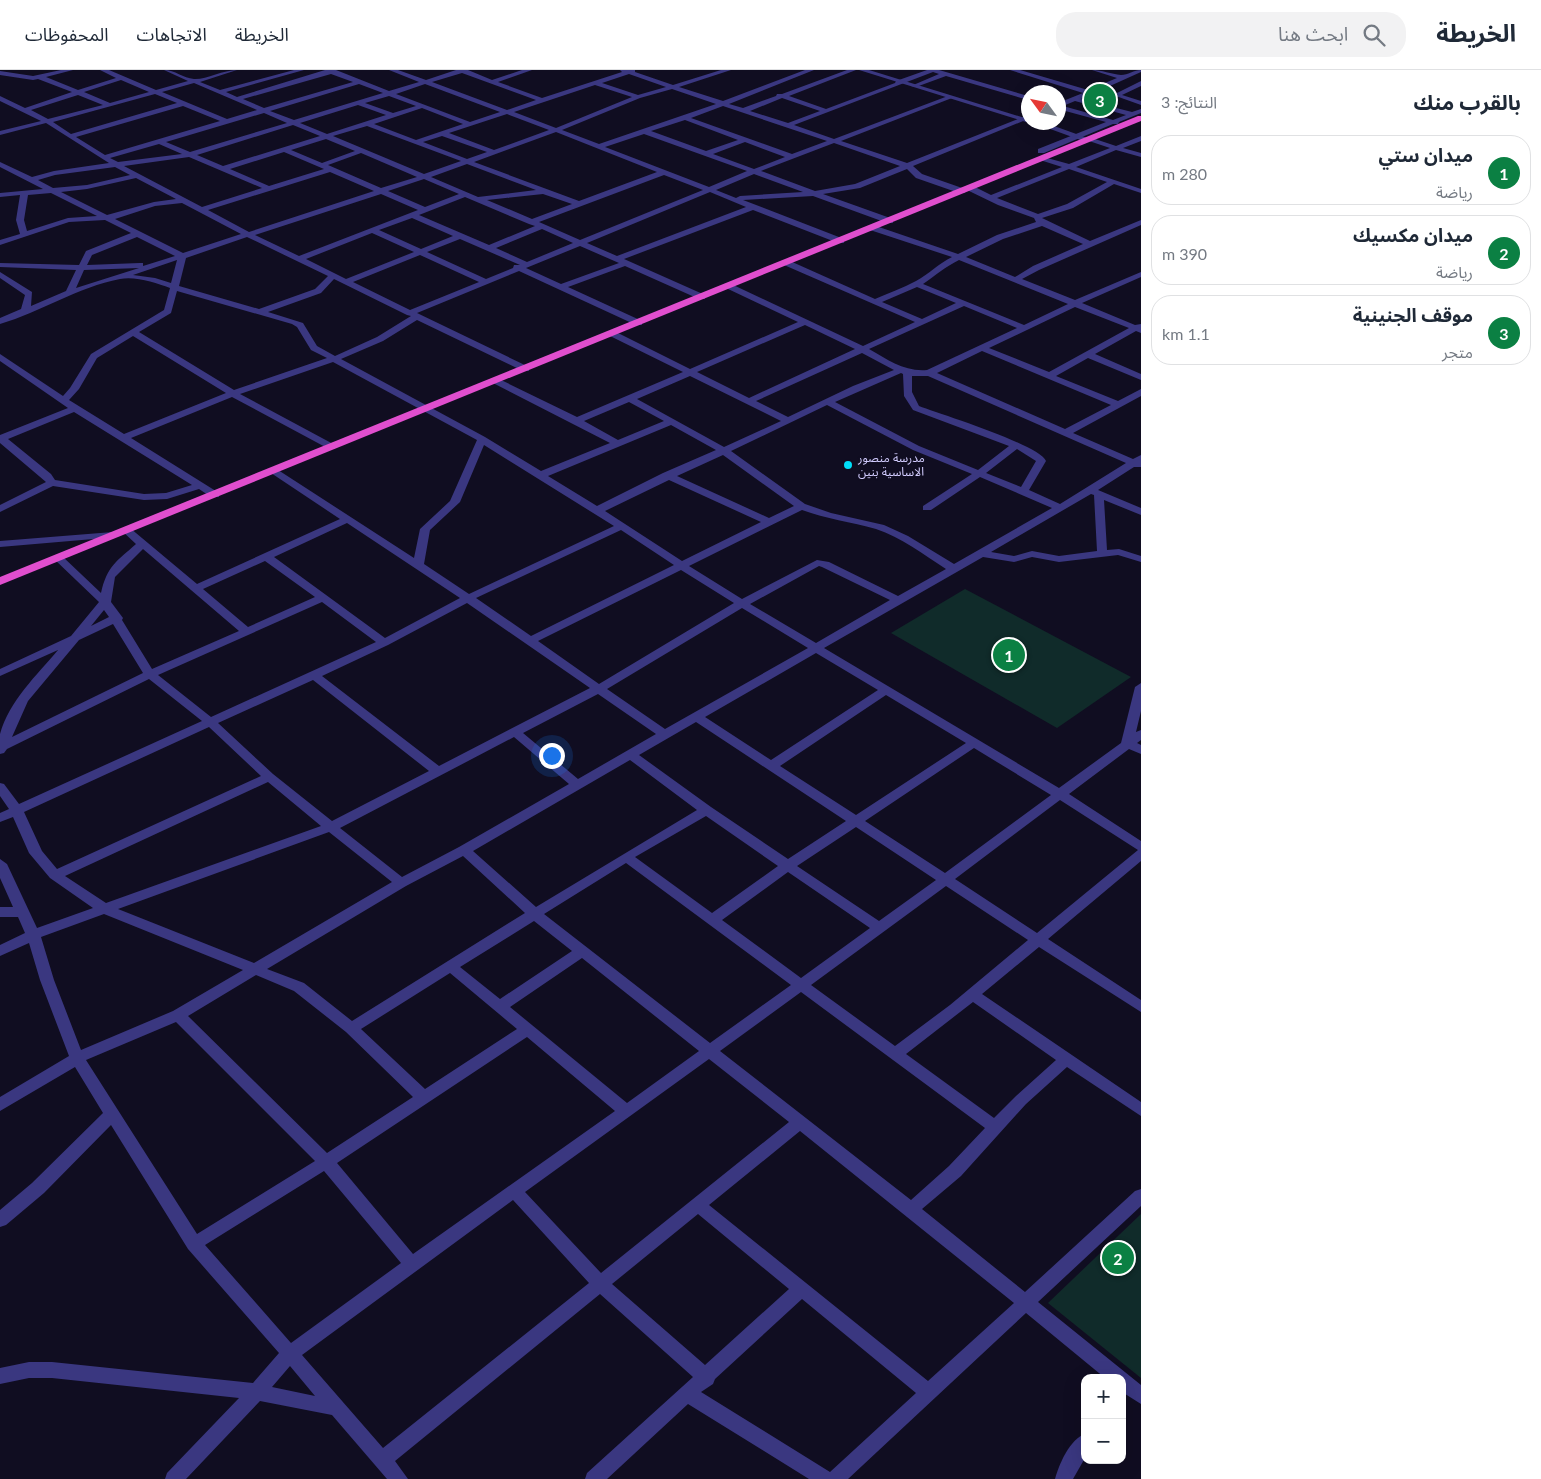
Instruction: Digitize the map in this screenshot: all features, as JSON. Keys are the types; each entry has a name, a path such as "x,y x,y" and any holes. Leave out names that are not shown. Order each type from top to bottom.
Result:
{"highway":[{"path":"0,581 873,228 966,190 1042,154 1091,139 1138,117"}],"street":[{"path":"1,73 10,70"},
{"path":"39,77 70,70"},
{"path":"103,70 225,121"},
{"path":"167,70 542,226 702,297"},
{"path":"0,133 158,92 232,70"},
{"path":"220,92 301,70"},
{"path":"392,70 556,130 841,241"},
{"path":"30,180 54,173 189,155 462,70 541,100"},
{"path":"492,82 529,70"},
{"path":"0,321 70,293 424,177 556,130 638,98 728,70"},
{"path":"597,147 685,118 811,70"},
{"path":"745,110 853,70"},
{"path":"866,70 900,82 1021,117"},
{"path":"789,125 932,70 1021,96"},
{"path":"914,86 957,70"},
{"path":"1013,70 1090,92"},
{"path":"1095,70 1141,83"},
{"path":"237,99 330,71 470,124"},
{"path":"416,142 628,71 908,166 919,176 990,198 1090,244"},
{"path":"1066,103 1137,71"},
{"path":"1,73 39,77 110,105"},
{"path":"26,110 121,78"},
{"path":"104,158 359,82"},
{"path":"595,83 638,98"},
{"path":"1137,102 1116,96 1141,83"},
{"path":"760,89 826,110"},
{"path":"1114,110 1137,102 1141,95 1127,90"},
{"path":"123,438 233,394 380,340 414,314 484,280 581,243 755,171 950,97"},
{"path":"0,98 47,121 104,158 249,235 526,369"},
{"path":"1075,99 1138,117 1141,111"},
{"path":"71,136 184,103"},
{"path":"358,103 391,116"},
{"path":"1076,112 1094,104"},
{"path":"222,169 423,106"},
{"path":"1066,109 1120,124"},
{"path":"685,118 792,157"},
{"path":"721,195 751,199 817,193 866,183 1021,121"},
{"path":"366,123 579,204"},
{"path":"1042,154 1078,136 1120,124"},
{"path":"1059,130 1141,155"},
{"path":"646,132 890,221"},
{"path":"442,133 493,152"},
{"path":"990,198 1088,161 1141,138"},
{"path":"706,154 744,140"},
{"path":"158,141 270,189"},
{"path":"284,149 425,210"},
{"path":"322,165 361,151"},
{"path":"1042,154 1069,167 1141,191"},
{"path":"2,167 54,191 182,256"},
{"path":"203,209 331,169"},
{"path":"532,222 661,172"},
{"path":"0,195 87,187 138,175"},
{"path":"877,301 916,284 933,274 938,266 1070,206 1113,182"},
{"path":"478,199 546,192"},
{"path":"24,193 20,220 24,234"},
{"path":"298,259 466,194"},
{"path":"0,243 68,220 118,216 158,203 186,200"},
{"path":"617,259 753,207"},
{"path":"412,215 490,248 560,287 638,322"},
{"path":"1017,279 1036,268 1141,222"},
{"path":"490,248 542,226"},
{"path":"873,228 959,257 1139,328"},
{"path":"372,230 484,280"},
{"path":"70,293 89,253 137,234"},
{"path":"346,282 460,236"},
{"path":"64,400 74,389 94,356 168,311 172,287 182,256"},
{"path":"0,265 83,268 162,262"},
{"path":"560,287 626,263"},
{"path":"787,263 921,322"},
{"path":"0,274 29,294 26,311"},
{"path":"929,374 984,349 1074,303 1141,274"},
{"path":"122,276 155,280 172,287 284,318 300,325 314,348 428,408 542,475 741,604 884,691 1061,794 1141,847"},
{"path":"258,312 318,291 332,276"},
{"path":"916,284 1024,328"},
{"path":"729,286 862,349 904,372"},
{"path":"749,401 964,303"},
{"path":"577,420 806,322"},
{"path":"1049,376 1086,354 1139,328"},
{"path":"134,333 233,394 332,447"},
{"path":"611,334 788,421"},
{"path":"984,349 1117,404"},
{"path":"1086,354 1141,377"},
{"path":"0,357 75,408 215,494"},
{"path":"904,372 911,403 916,408 1016,445 1037,456 1041,461 1023,491"},
{"path":"598,510 667,475 828,402 852,388 904,372 929,374 1138,462"},
{"path":"496,380 577,420 618,444"},
{"path":"1067,432 1141,392"},
{"path":"629,398 722,450 802,506 828,516 880,527 904,538 952,568"},
{"path":"828,402 916,448 1059,507"},
{"path":"52,483 47,476 0,438 75,408"},
{"path":"542,475 670,422"},
{"path":"418,565 426,529 455,502 482,439"},
{"path":"927,508 980,473 1016,445"},
{"path":"0,1105 77,1058 178,1015 401,883 464,850 578,785 952,568 1059,507 1095,492 1138,462"},
{"path":"274,471 468,598 665,735"},
{"path":"667,475 768,521"},
{"path":"0,509 52,483 144,497 167,496 201,485"},
{"path":"1095,492 1141,512"},
{"path":"1095,492 1102,553"},
{"path":"530,641 768,521 802,506"},
{"path":"196,588 348,519"},
{"path":"0,818 384,643 468,598 622,526"},
{"path":"126,530 248,632"},
{"path":"0,544 113,535"},
{"path":"1,748 16,710 23,699 105,602 113,572 142,544"},
{"path":"981,553 1014,559 1032,554 1059,559 1119,552 1141,559"},
{"path":"266,556 384,643"},
{"path":"58,558 105,602 117,618 150,674 210,722 269,777 333,826 401,883"},
{"path":"0,951 33,935 333,826 598,688 741,604 819,562 898,600"},
{"path":"1,748 150,674 323,598"},
{"path":"0,672 117,618"},
{"path":"314,675 437,771"},
{"path":"1127,743 1141,687"},
{"path":"772,765 884,691"},
{"path":"695,716 858,820 945,880 1141,1007"},
{"path":"515,732 578,785"},
{"path":"174,1479 257,1392 289,1354 626,1112 798,985 880,928 1141,734"},
{"path":"712,920 787,866 974,743"},
{"path":"1127,743 1141,750"},
{"path":"631,754 706,810 880,928"},
{"path":"55,875 144,836 269,777"},
{"path":"0,787 17,811 32,846 55,875 106,910 258,969 306,992 351,1028 424,1098"},
{"path":"351,1028 536,915 626,857 706,810"},
{"path":"464,850 536,915 911,1209 1111,1374"},
{"path":"896,1054 930,1030 1141,854"},
{"path":"626,857 798,985 996,1128"},
{"path":"0,864 33,935 47,980 77,1058 194,1244 399,1479"},
{"path":"0,912 21,912"},
{"path":"499,1007 582,951"},
{"path":"450,966 626,1112"},
{"path":"971,994 1141,1110"},
{"path":"178,1015 326,1162 412,1264"},
{"path":"194,1244 326,1162 528,1029"},
{"path":"911,1209 956,1171 1027,1094 1067,1059"},
{"path":"0,1220 38,1188 112,1114"},
{"path":"382,1460 800,1122"},
{"path":"515,1192 600,1283 706,1378"},
{"path":"835,1479 1141,1196"},
{"path":"697,1204 929,1393"},
{"path":"594,1479 801,1289"},
{"path":"0,1376 29,1370 52,1370 257,1392 336,1408"},
{"path":"688,1394 825,1479"},
{"path":"1064,1479 1067,1469 1081,1448"}],"green space":[{"path":"965,589 1131,677 1057,728 891,633"},
{"path":"1141,1214 1141,1378 1048,1303"}],"place":[{"name":"موقف الجنينية","path":"1100,100"},
{"name":"مدرسة منصور الاساسية بنين","path":"848,465"},
{"name":"ميدان ستي","path":"1009,655"},
{"name":"ميدان مكسيك","path":"1118,1258"}]}
